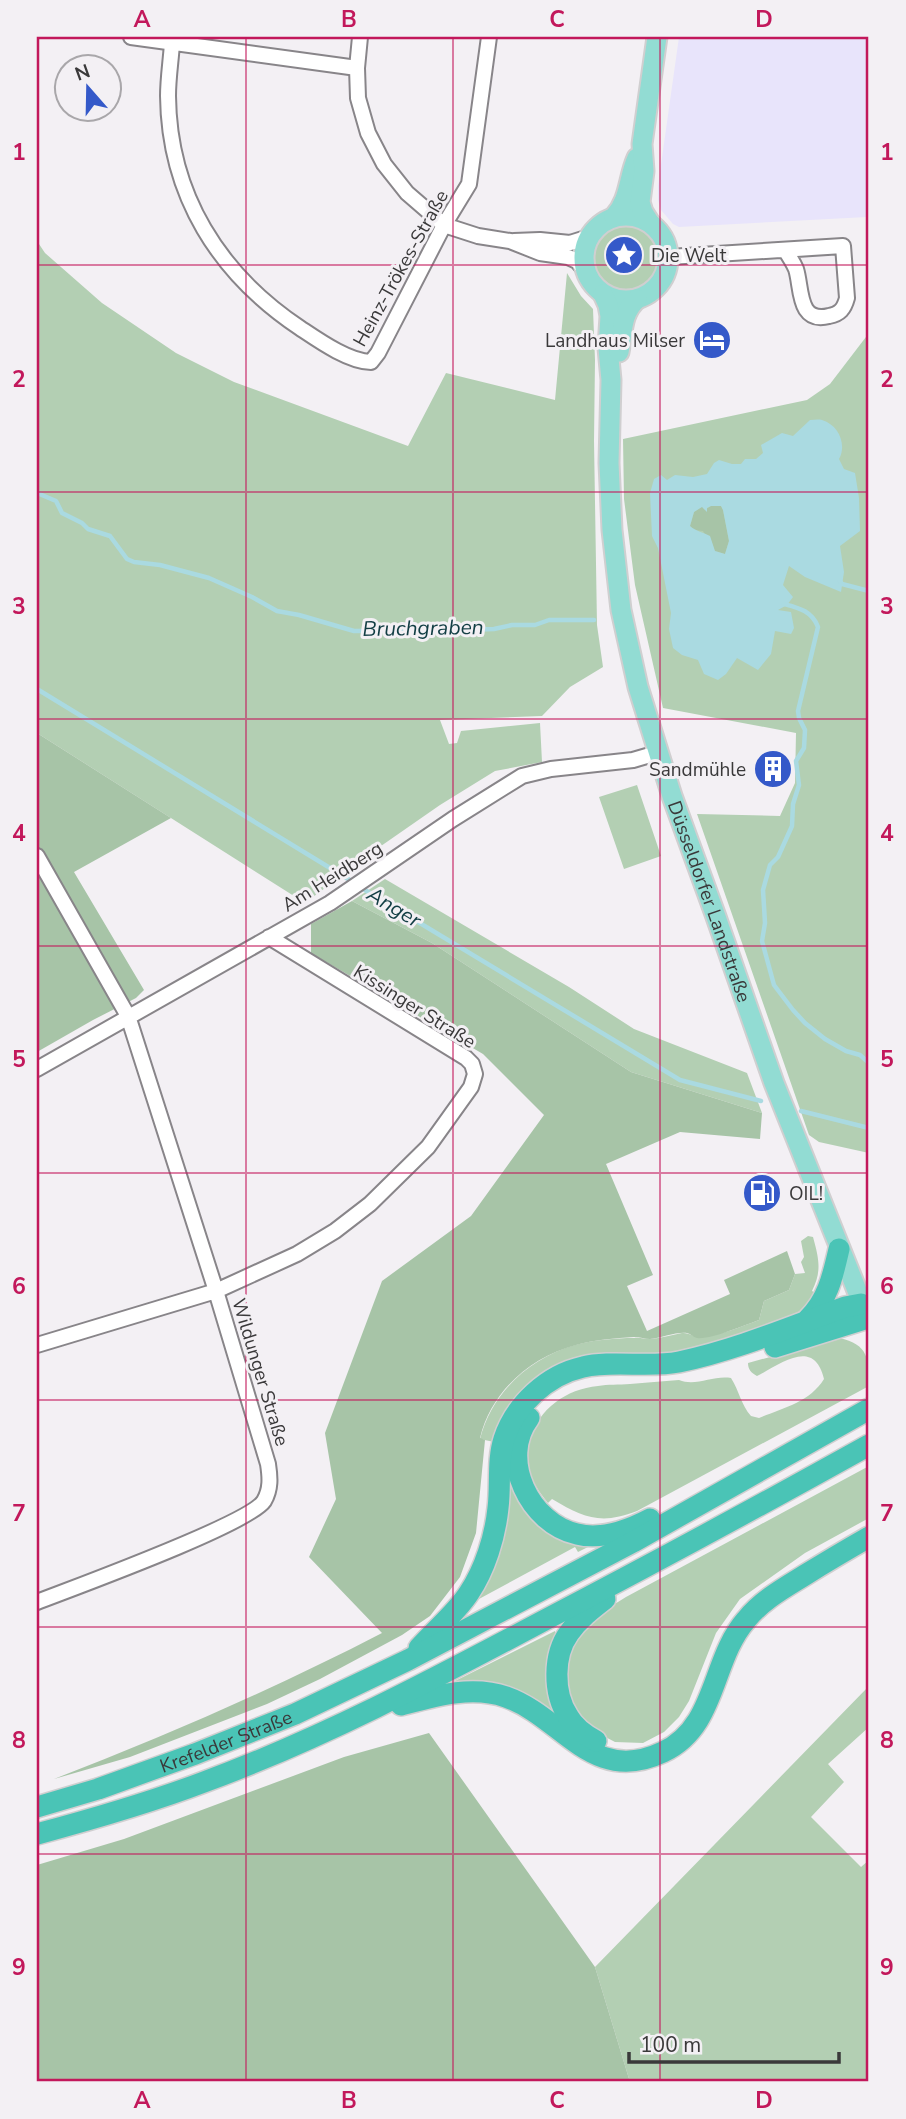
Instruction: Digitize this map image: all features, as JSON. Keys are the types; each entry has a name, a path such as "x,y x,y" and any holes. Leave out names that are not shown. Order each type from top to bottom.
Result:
{"highway":[{"path":"805,1322 823,1301 832,1279 839,1249"},
{"path":"408,1660 469,1594 492,1542 499,1507 499,1470 504,1439 517,1412 531,1396 555,1377 584,1367 676,1363 751,1343 845,1307 866,1315"},
{"path":"866,1315 761,1351 675,1373 590,1380 561,1388 538,1406 523,1427 516,1454 522,1486 537,1510 550,1522 563,1530 580,1535 605,1535 634,1528 675,1506 705,1500 869,1409"},
{"path":"359,1716 647,1566 869,1446"},
{"name":"Krefelder Straße","path":"37,1807 98,1789 295,1714 408,1660 633,1542 705,1500"},
{"path":"647,1566 586,1614 568,1634 560,1652 558,1685 568,1717 581,1731 606,1746 623,1748 659,1743 676,1731 701,1697 712,1658 722,1636 747,1601 869,1524"},
{"path":"359,1716 445,1694 489,1693 525,1706 572,1741 599,1757 621,1761 643,1759 664,1752 685,1738 698,1722 711,1697 733,1640 744,1621 776,1593 869,1536"},
{"name":"Krefelder Straße","path":"37,1834 204,1783 359,1716"}],"main road":[{"path":"642,144 630,173 626,200 622,208 589,237 584,253 584,269 591,283 603,294 618,300 637,299 653,291 665,276 668,257 663,238 650,223 640,202 642,144 657,37"},
{"path":"614,217 631,216 650,223"},
{"name":"Düsseldorfer Landstraße","path":"603,294 610,316 608,463 612,530 621,610 638,687 657,753 774,1083 866,1315"},
{"name":"Düsseldorfer Landstraße","path":"611,380 624,318 637,299"}],"street":[{"path":"131,37 357,68"},
{"path":"360,37 358,97 368,134 384,164 407,193 444,225 478,236 510,242 540,253 568,257 577,261 584,269"},
{"name":"Heinz-Trökes-Straße","path":"172,43 168,94 175,156 184,188 205,233 239,279 272,309 316,338 360,362 371,362 379,354 444,225 469,184 489,37"},
{"path":"510,242 540,240 570,243 589,237"},
{"path":"668,257 843,246 847,298 839,313 823,317 814,315 804,307 796,271 785,250"},
{"name":"Am Heidberg","path":"37,1069 346,892 522,776 551,769 633,760 657,753"},
{"name":"Wildunger Straße","path":"37,856 128,1016 216,1291 270,1478 269,1491 253,1512 37,1602"},
{"name":"Kissinger Straße","path":"37,1345 216,1291 296,1254 335,1231 370,1205 428,1147 471,1087 475,1073 466,1058 269,937"}],"shaded area":[{"path":"679,37 868,37 867,217 679,227 673,224 661,210 658,186"}],"green space":[{"path":"626,224 639,227 650,234 657,245 660,258 657,271 650,282 639,289 626,292 613,289 602,282 595,271 592,258 595,245 602,234 613,227"},
{"path":"37,241 45,253 102,303 176,353 234,382 408,446 446,373 555,400 567,273 581,296 593,309 597,625 603,667 570,687 542,716 440,720 449,744 457,743 461,731 540,723 542,762 495,771 440,805 305,903 37,733"},
{"path":"869,333 869,1153 819,1142 809,1135 697,814 780,816 795,783 796,733 663,708 635,585 624,499 623,439 807,400 830,384"},
{"path":"712,505 721,506 723,510 729,541 725,554 714,551 703,531 694,530 690,526 694,512 702,506 705,510"},
{"path":"37,733 171,818 74,872 144,990 136,998 37,1052"},
{"path":"637,785 661,856 624,869 599,797"},
{"path":"385,879 569,987 634,1029 747,1073 762,1113 631,1072 432,943 352,901"},
{"path":"352,901 432,943 631,1072 762,1113 760,1139 680,1132 606,1164 653,1275 627,1286 647,1331 730,1294 724,1280 787,1251 795,1274 789,1290 764,1301 759,1320 719,1335 697,1338 684,1333 650,1339 627,1337 583,1343 543,1358 515,1379 493,1406 480,1438 485,1440 476,1533 460,1577 430,1616 402,1635 267,1704 130,1757 54,1779 220,1710 382,1633 309,1557 336,1499 325,1433 382,1281 471,1216 544,1115 483,1054 311,953 311,924"},
{"path":"808,1236 813,1237 818,1265 812,1291 819,1295 806,1312 771,1331 528,1385 504,1414 494,1442 480,1439 503,1392 528,1368 558,1351 582,1343 604,1340 650,1339 682,1333 709,1336 759,1320 764,1301 789,1290 795,1274 805,1273 801,1262 804,1257 801,1241"},
{"path":"839,1338 862,1349 869,1368 869,1386 637,1511 613,1518 583,1515 552,1499 548,1503 533,1481 527,1457 534,1428 555,1402 575,1391 606,1385 731,1378 748,1412 759,1418 804,1399 824,1379 819,1366 813,1359 805,1356 786,1361 757,1376 750,1371 748,1363"},
{"path":"504,1464 522,1505 543,1530 573,1544 594,1544 578,1552 575,1547 466,1606"},
{"path":"869,1466 869,1518 805,1553 740,1599 716,1633 689,1701 679,1717 664,1732 643,1743 615,1742 594,1731 570,1705 565,1667 572,1647 597,1615"},
{"path":"555,1631 566,1726 492,1688 453,1682"},
{"path":"868,1687 869,1727 828,1764 844,1782 811,1817 861,1867 869,1860 869,2082 630,2082 595,1967"},
{"path":"429,1733 595,1967 630,2082 37,2082 37,1865 124,1839 344,1757"}],"water":[{"path":"810,420 822,420 837,431 842,442 839,459 844,469 855,473 860,531 840,546 844,572 841,592 805,577 789,566 783,585 793,597 787,605 778,610 791,612 794,628 791,634 775,631 771,654 758,670 737,658 726,674 718,680 704,674 698,660 682,655 673,648 669,629 671,613 658,548 652,536 650,493 654,479 661,475 667,480 675,475 693,477 707,474 719,460 741,464 745,459 756,459 763,453 761,445 782,433 793,436","holes":["711,506 721,506 729,541 725,554 715,551 710,536 690,526 694,512 702,507 707,512 707,508"]}],"waterway":[{"name":"Bruchgraben","path":"37,493 56,501 62,513 88,529 110,536 127,559 209,578 277,611 354,631 494,629 512,625 535,625 549,620 594,620"},
{"path":"840,581 842,584 869,591"},
{"path":"784,604 809,614 818,627 798,711 805,730 804,748 796,761 799,785 793,804 792,826 778,857 770,865 763,890 765,923 762,941 774,985 793,1010 825,1039 846,1051 860,1055 869,1063"},
{"name":"Anger","path":"37,689 353,882"},
{"name":"Anger","path":"360,887 680,1080 761,1101"},
{"name":"Anger","path":"801,1111 869,1128"}],"place":[{"name":"Die Welt","path":"624,255"},
{"name":"Landhaus Milser","path":"712,340"},
{"name":"Sandmühle","path":"773,769"},
{"name":"OIL!","path":"762,1193"}]}
